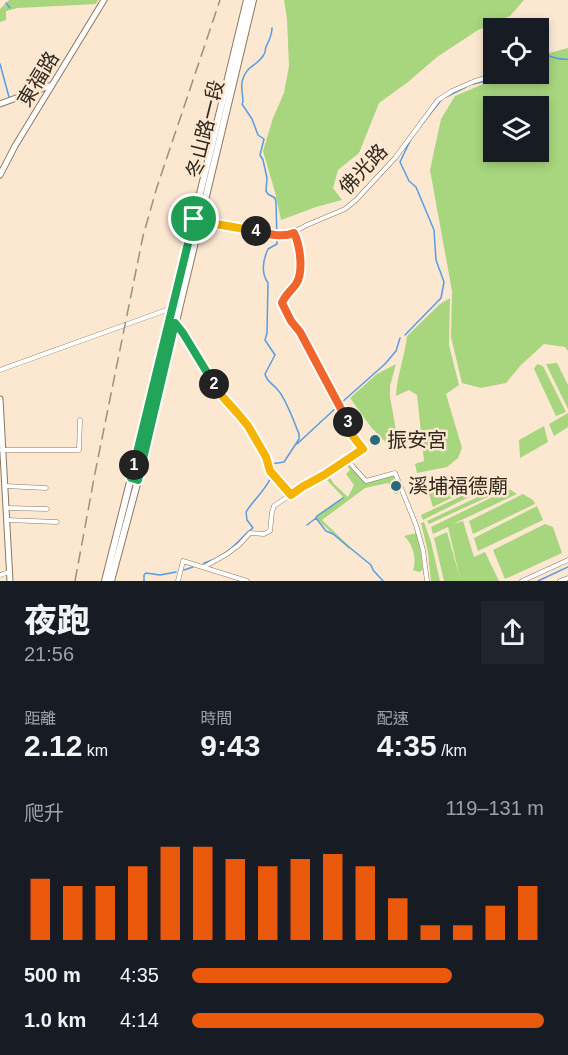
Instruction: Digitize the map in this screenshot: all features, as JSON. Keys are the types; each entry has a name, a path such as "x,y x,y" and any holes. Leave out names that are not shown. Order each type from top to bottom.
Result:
{"main road":[{"name":"冬山路一段","path":"105,581 135,479 251,0"},
{"name":"冬山路一段","path":"111,581 117,543"}],"street":[{"name":"東福路","path":"0,175 15,146 104,0"},
{"name":"佛光路","path":"197,220 288,235 345,209 395,158 438,100 452,91 483,79"},
{"path":"0,104 52,85"},
{"path":"204,567 227,554 250,533 264,534 270,531 274,506 363,449 348,430 348,422 282,303 285,296 298,282 299,243 294,233"},
{"path":"0,370 175,308"},
{"path":"172,321 183,333 222,396 248,426 266,457 272,473 291,495"},
{"path":"0,399 10,581"},
{"path":"2,450 79,450 80,420"},
{"path":"347,460 366,481 395,473 416,525 423,550 427,581"},
{"path":"4,486 46,488"},
{"path":"5,508 47,509"},
{"path":"6,520 57,522"},
{"path":"522,581 568,560"},
{"path":"178,581 183,561 247,581"},
{"path":"0,575 9,572"},
{"path":"560,581 568,578"}],"green space":[{"path":"9,0 98,0 96,4 18,8 6,11 6,20 0,22 0,9"},
{"path":"284,0 524,0 510,16 483,18 483,28 437,57 379,103 359,153 338,170 333,188 342,200 281,220 263,151 273,118 284,93 289,66"},
{"path":"568,48 568,351 565,347 544,344 521,365 506,383 481,388 462,383 451,337 452,291 430,170 441,119 455,96 483,84 549,84 549,53"},
{"path":"450,298 449,345 459,385 446,394 462,448 458,458 447,467 417,473 415,464 424,461 417,395 409,390 396,396 398,381 407,336 440,304"},
{"path":"557,363 568,385 568,409 546,364"},
{"path":"396,364 390,386 396,430 391,448 371,427 350,398 377,374"},
{"path":"537,364 543,366 566,412 556,416 534,369"},
{"path":"568,413 568,427 554,436 549,424"},
{"path":"544,426 548,442 520,458 519,440"},
{"path":"347,462 366,483 393,476 394,485 399,493 395,494 388,483 365,488 322,520 350,547 349,549 315,517 343,497 324,477 328,475 348,497 354,485 346,474 350,470"},
{"path":"465,477 484,482 433,507 429,494"},
{"path":"491,482 495,484 423,520 421,515"},
{"path":"501,486 505,489 429,524 427,521"},
{"path":"509,489 517,494 453,524 463,521 474,557 485,552 499,581 444,581 434,538 447,532 460,578 448,527 433,534 431,527"},
{"path":"523,494 535,504 473,534 469,521"},
{"path":"537,506 543,520 478,551 474,538"},
{"path":"424,522 440,581 431,581 428,552 421,523"},
{"path":"545,524 553,527 562,553 505,579 493,550"},
{"path":"416,533 423,570 419,572 413,570 415,561 413,552 404,536"}],"waterway":[{"path":"6,3 10,8"},
{"path":"271,466 271,464 284,462 299,439 299,434 284,398 268,381 265,374 275,355 265,340 268,283 264,275 264,266 268,249 277,244 276,202 275,198 266,191 267,178 260,155 264,139 258,135 252,119 242,104 242,82 246,72 265,53 272,28"},
{"path":"549,56 568,59"},
{"path":"0,64 9,97"},
{"path":"473,84 483,82"},
{"path":"446,97 466,87"},
{"path":"419,128 442,99"},
{"path":"405,335 441,298 444,282 436,260 434,230 416,187 409,181 400,162 411,139"},
{"path":"341,403 385,364 396,351 400,338"},
{"path":"297,444 338,406"},
{"path":"204,563 227,552 253,528 247,520 246,512 272,475"},
{"path":"307,525 343,498"},
{"path":"316,518 326,531 333,534 371,565 383,581"},
{"path":"184,570 193,567"},
{"path":"538,581 568,567"},
{"path":"144,581 146,573 160,575 176,572"}],"railway":[{"path":"75,581 143,236 157,187 220,0"}],"place":[{"name":"振安宮","path":"375,440"},
{"name":"溪埔福德廟","path":"396,486"}],"route":[{"path":"194,219 282,236 294,233 299,243 298,282 285,296 282,303 332,391 348,422 348,430 363,449 291,495 270,471 266,457 248,426 222,396 175,323 138,480 131,478 194,219"}]}
